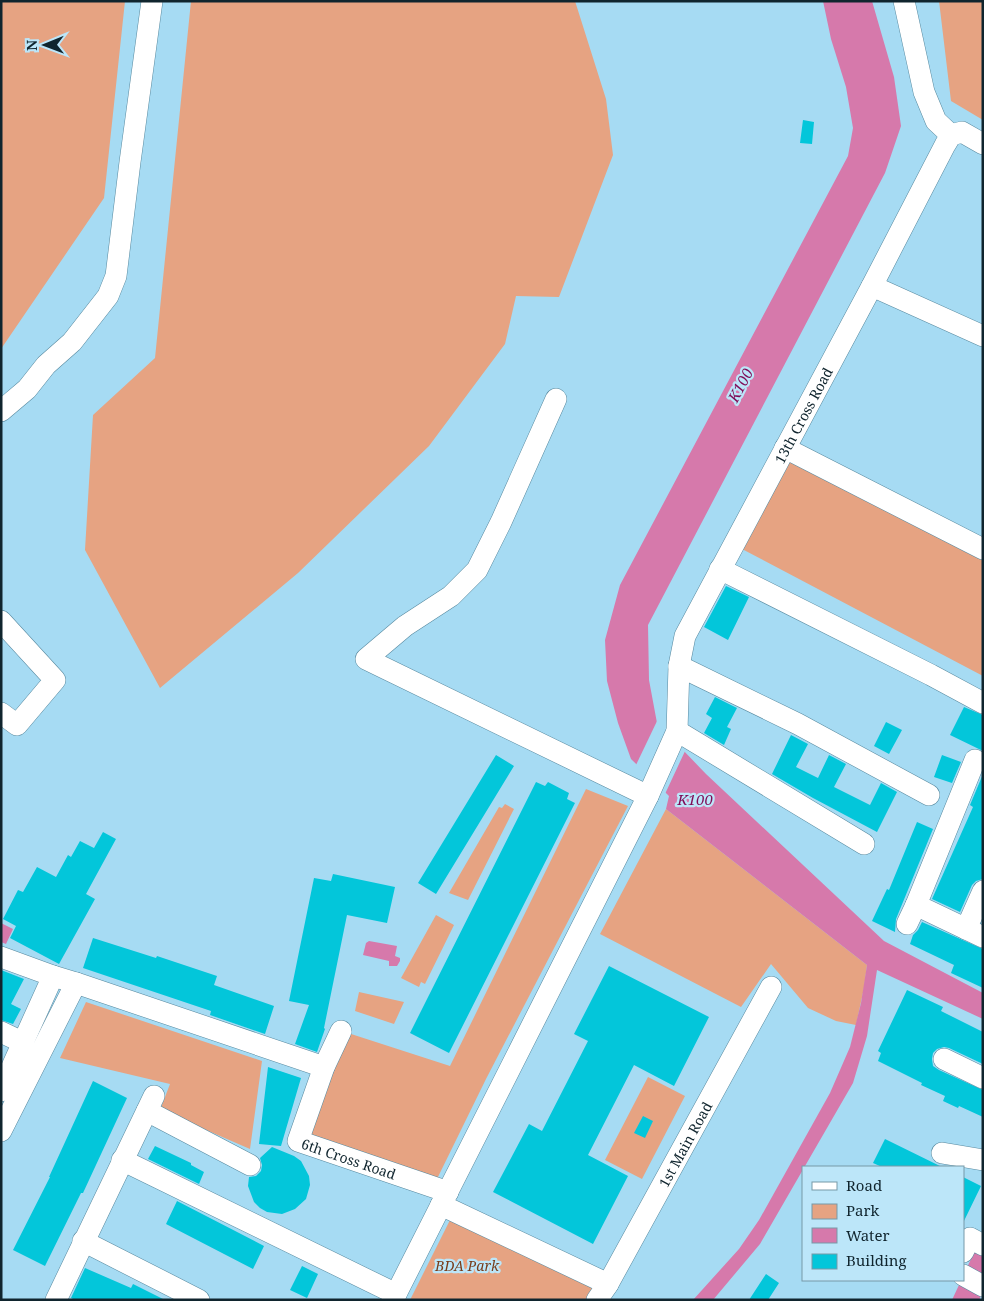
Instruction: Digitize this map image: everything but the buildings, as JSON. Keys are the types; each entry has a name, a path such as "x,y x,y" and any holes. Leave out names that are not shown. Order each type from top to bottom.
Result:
{"street":[{"path":"1,411 27,389 46,365 72,342 108,296 116,276 152,1"},
{"path":"904,1 924,92 936,121 951,135 962,132 983,144"},
{"name":"13th Cross Road","path":"676,733 679,666 685,636 951,135"},
{"path":"872,286 983,336"},
{"path":"556,399 478,570 451,596 405,626 366,659 651,790"},
{"path":"785,448 983,548"},
{"path":"720,570 931,675 983,703"},
{"path":"1,621 55,680 17,725 1,713"},
{"path":"679,666 798,724 928,795"},
{"path":"122,1160 395,1297 651,790 676,733 864,844"},
{"path":"907,924 975,760"},
{"path":"916,905 974,933 983,891"},
{"path":"1,957 324,1067 341,1031"},
{"path":"1,1091 53,976"},
{"path":"1,1131 76,983"},
{"name":"1st Main Road","path":"603,1292 771,988"},
{"path":"1,1032 24,1043"},
{"path":"944,1059 983,1078"},
{"name":"6th Cross Road","path":"324,1067 298,1141 445,1198"},
{"path":"56,1300 122,1160 151,1104 250,1165"},
{"path":"942,1152 983,1160"},
{"path":"445,1198 603,1292"},
{"path":"83,1241 199,1300"},
{"path":"964,1276 983,1286"}],"green space":[{"path":"1,1 125,1 104,198 1,349"},
{"path":"191,1 575,1 606,99 613,155 559,297 516,296 505,344 429,446 298,573 160,688 85,550 93,415 155,358"},
{"path":"939,1 983,1 983,120 951,101"},
{"path":"791,457 983,559 983,676 742,549"},
{"path":"586,789 628,806 486,1079 436,1181 307,1136 348,1033 450,1066"},
{"path":"505,804 514,809 468,900 449,893 499,807 502,808"},
{"path":"666,809 867,965 856,1025 836,1021 808,1008 771,964 741,1007 600,934"},
{"path":"436,915 454,925 425,984 421,982 419,987 401,978"},
{"path":"359,992 404,1002 394,1024 355,1011"},
{"path":"86,1002 262,1061 250,1149 160,1110 170,1084 60,1058"},
{"path":"648,1077 685,1096 642,1179 605,1160"},
{"name":"BDA Park","path":"451,1218 595,1288 587,1300 410,1300"}],"water":[{"name":"K100","path":"823,1 872,1 894,77 901,126 885,173 648,625 649,680 657,723 706,774 884,941 983,993 983,1019 877,970 867,1036 853,1083 805,1166 802,1166 802,1171 760,1244 713,1300 693,1300 739,1249 759,1220 830,1093 850,1047 861,1003 867,965 666,809 669,796 631,759 618,723 607,681 605,640 620,585 848,156 853,128 846,87 831,39"},
{"path":"1,923 13,929 6,944 1,942"},
{"path":"369,941 397,946 395,956 400,958 400,961 397,966 389,966 389,961 363,955 366,943"},
{"path":"983,1233 983,1292 979,1300 952,1300 961,1281 964,1281 964,1274"}],"pier":[{"path":"658,719 686,749 665,794 636,765"}]}
